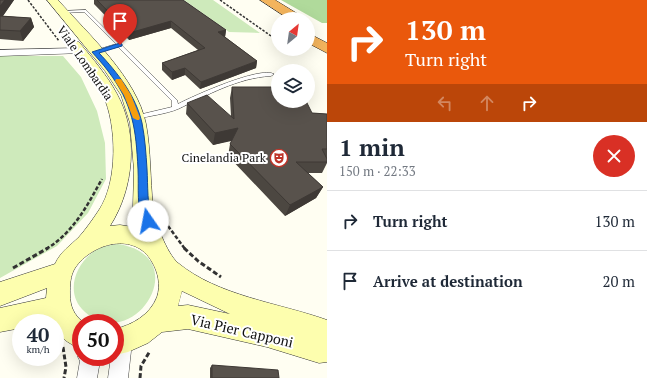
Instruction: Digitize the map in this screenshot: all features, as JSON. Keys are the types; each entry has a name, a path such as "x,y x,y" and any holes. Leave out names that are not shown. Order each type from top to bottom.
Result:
{"highway":[{"path":"266,0 287,12"},
{"path":"252,3 271,14"},
{"path":"315,28 327,36"},
{"path":"315,41 327,49"}],"main road":[{"name":"Viale Lombardia","path":"39,0 73,51 112,100 121,144 119,182 114,199 101,223 87,242"},
{"name":"Viale Lombardia","path":"57,6 111,69 128,95 136,118 143,170 143,207 156,249"},
{"path":"72,334 60,312 56,292 60,272 71,255 87,242 105,235 124,234 141,238 156,249 163,258 168,269 170,279 169,295 164,310 157,320 143,333 124,340"},
{"name":"Via Pier Capponi","path":"168,269 184,280 204,290 270,316 327,334"},
{"path":"0,294 60,272"},
{"path":"0,320 50,309 60,312"},
{"name":"Via Pier Capponi","path":"157,320 188,317 267,334 319,350 327,349"}],"street":[{"path":"0,53 73,51"},
{"path":"87,378 89,366"},
{"path":"118,378 119,366"}],"lane":[{"path":"57,6 85,11 175,101 175,108"},
{"path":"95,52 120,45"},
{"path":"136,118 175,108 194,98 262,74 271,74"}],"path":[{"path":"28,0 73,51"},
{"path":"220,0 271,36"},
{"path":"7,272 55,244 79,220 97,191 102,177"},
{"path":"164,220 174,238 194,260 223,279"},
{"path":"64,378 72,348"},
{"path":"140,378 141,366 151,348"}],"green space":[{"path":"184,0 213,0 260,33 229,32"},
{"path":"281,0 327,0 327,23 322,23 315,19 315,12 302,12"},
{"path":"0,56 63,56 81,77 97,111 105,143 106,179 88,213 57,246 0,278"},
{"path":"118,244 141,252 153,266 155,282 150,299 138,313 124,320 124,314 89,314 79,305 75,297 74,281 81,265 93,252 105,246"}],"building":[{"path":"0,0 5,0 0,6"},
{"path":"97,0 183,0 226,30 218,32 257,61 201,82 185,68 172,72 162,63 205,48 171,21 129,33"},
{"path":"0,16 31,18 20,31 0,30"},
{"name":"Cinelandia Park","path":"232,87 271,87 271,108 310,108 312,113 327,114 327,149 322,149 327,162 296,162 323,187 290,205 230,144 238,128 215,133 187,103 207,95 234,119"},
{"path":"212,365 278,370 279,378 212,378"}],"slow traffic":[{"path":"118,81 128,95 137,118"}],"place":[{"name":"Cinelandia Park","path":"279,158"}],"route":[{"path":"120,45 95,52 111,69 128,95 138,122 143,170 143,207 148,221"}]}
